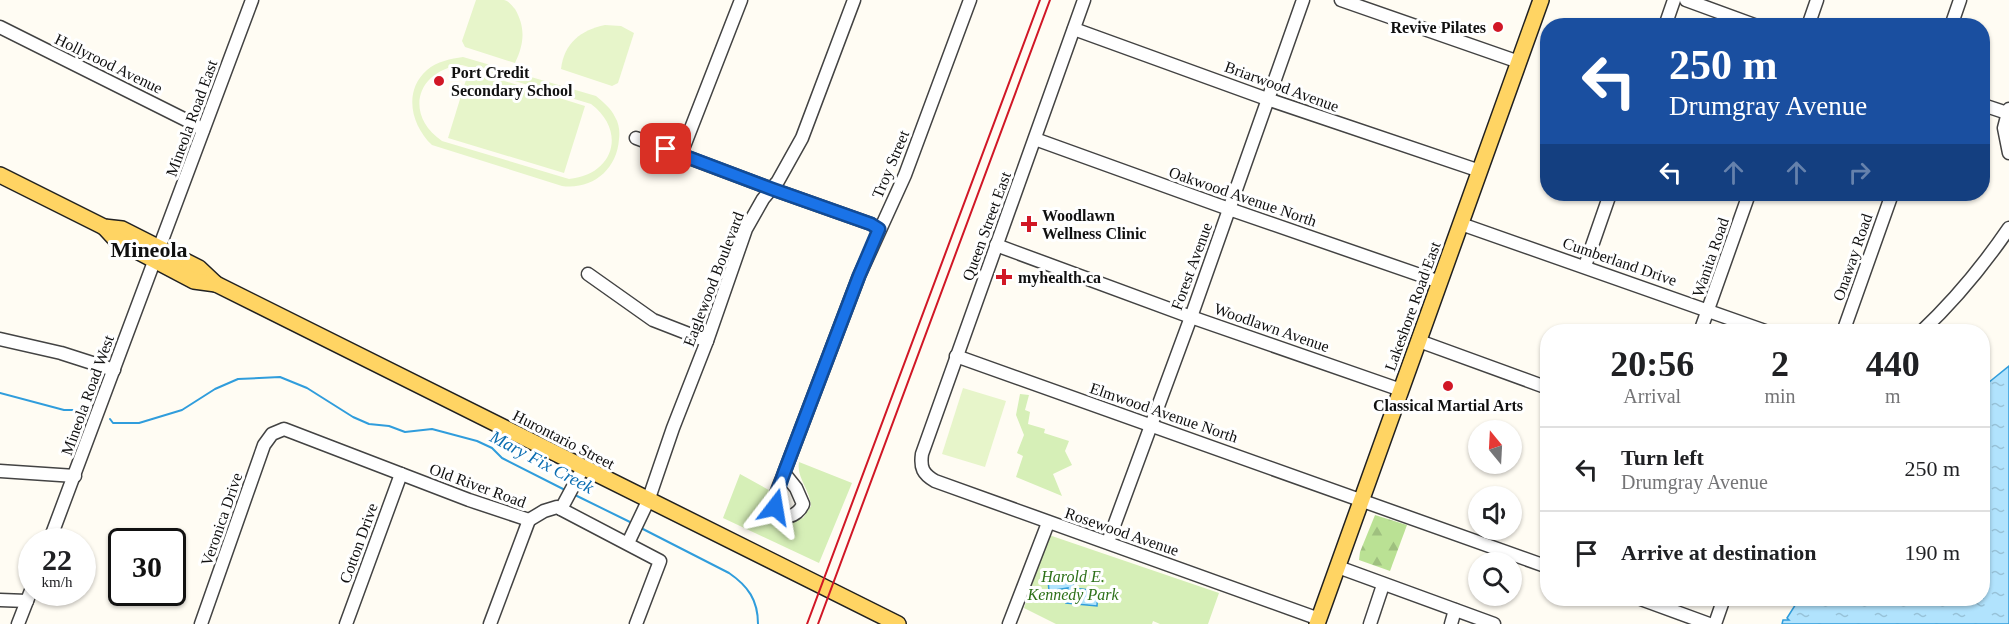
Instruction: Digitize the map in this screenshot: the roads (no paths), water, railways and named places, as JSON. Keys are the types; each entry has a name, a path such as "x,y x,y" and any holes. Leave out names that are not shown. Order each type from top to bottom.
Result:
{"main road":[{"name":"Lakeshore Road East","path":"1318,622 1541,0"},
{"name":"Hurontario Street","path":"0,175 104,227 116,240 157,254 194,281 216,284 898,624"}],"street":[{"path":"681,154 741,0"},
{"name":"Eaglewood Boulevard","path":"628,543 648,501 746,228 802,138 854,0"},
{"name":"Troy Street","path":"784,473 859,276 905,175 970,0"},
{"name":"Queen Street East","path":"920,465 956,356 1084,0"},
{"name":"Forest Avenue","path":"1108,542 1191,317 1303,0"},
{"path":"1341,0 1519,62"},
{"path":"1668,18 1674,0"},
{"path":"1686,0 1735,18"},
{"path":"1811,18 1817,0"},
{"path":"1954,18 1960,0"},
{"name":"Mineola Road East","path":"157,254 249,1"},
{"name":"Hollyrood Avenue","path":"0,27 203,130"},
{"name":"Briarwood Avenue","path":"1074,29 1268,99 1480,171"},
{"path":"1990,107 2008,111 2004,128 2009,153"},
{"path":"636,138 871,224 879,229"},
{"name":"Oakwood Avenue North","path":"1035,139 1440,282"},
{"path":"1586,266 1608,201"},
{"name":"Wanita Road","path":"1703,324 1747,201"},
{"name":"Onaway Road","path":"1846,324 1890,201"},
{"name":"Cumberland Drive","path":"1461,224 1746,324"},
{"path":"1929,324 1981,269 2009,228"},
{"name":"Woodlawn Avenue","path":"996,245 1191,317 1401,390"},
{"name":"Mineola Road West","path":"55,528 157,254"},
{"path":"588,274 653,320 707,341"},
{"path":"0,339 61,353 114,370"},
{"path":"1419,341 1540,385"},
{"name":"Elmwood Avenue North","path":"956,356 1540,564"},
{"name":"Old River Road","path":"278,430 284,429 529,520 544,511 557,507 561,509"},
{"name":"Veronica Drive","path":"201,624 264,446 272,434 278,430"},
{"name":"Rosewood Avenue","path":"920,465 924,473 935,481 1048,523 1108,542 1318,622"},
{"path":"583,468 561,509 660,561 636,624"},
{"path":"0,471 75,476"},
{"name":"Cotton Drive","path":"346,624 401,474"},
{"path":"490,624 529,520"},
{"path":"1009,624 1048,523"},
{"path":"1338,567 1494,624"},
{"path":"1370,624 1383,585"},
{"path":"0,600 18,601"},
{"path":"18,624 25,606"},
{"path":"1660,606 1709,624"},
{"path":"1715,624 1721,606"},
{"path":"1450,624 1455,610"}],"water":[{"path":"2009,366 2009,624 1782,624 1783,620 1789,620 1787,618 1795,606 1990,606 1990,381"},
{"path":"1051,574 1074,583 1073,588 1098,591 1097,606 1066,603 1068,588 1049,591 1048,580"}],"waterway":[{"name":"Mary Fix Creek","path":"110,419 113,423 139,423 182,410 215,389 238,379 280,377 307,388 353,417 369,424 389,426 405,432 432,429 477,441 492,448 502,458 567,491"},
{"name":"Mary Fix Creek","path":"0,393 64,410 88,410"},
{"name":"Mary Fix Creek","path":"575,495 632,523"},
{"name":"Mary Fix Creek","path":"639,527 736,578 751,594 758,615 758,624"}],"railway":[{"path":"807,624 1040,0"},
{"path":"818,624 1050,0"}],"place":[{"name":"Revive Pilates","path":"1498,27"},
{"name":"Port Credit Secondary School","path":"439,81"},
{"name":"Woodlawn Wellness Clinic","path":"1029,224"},
{"name":"myhealth.ca","path":"1004,277"},
{"name":"Classical Martial Arts","path":"1448,386"}],"district":[{"name":"Mineola","path":"149,249"}],"park label":[{"name":"Harold E. Kennedy Park","path":"1073,585"}]}
